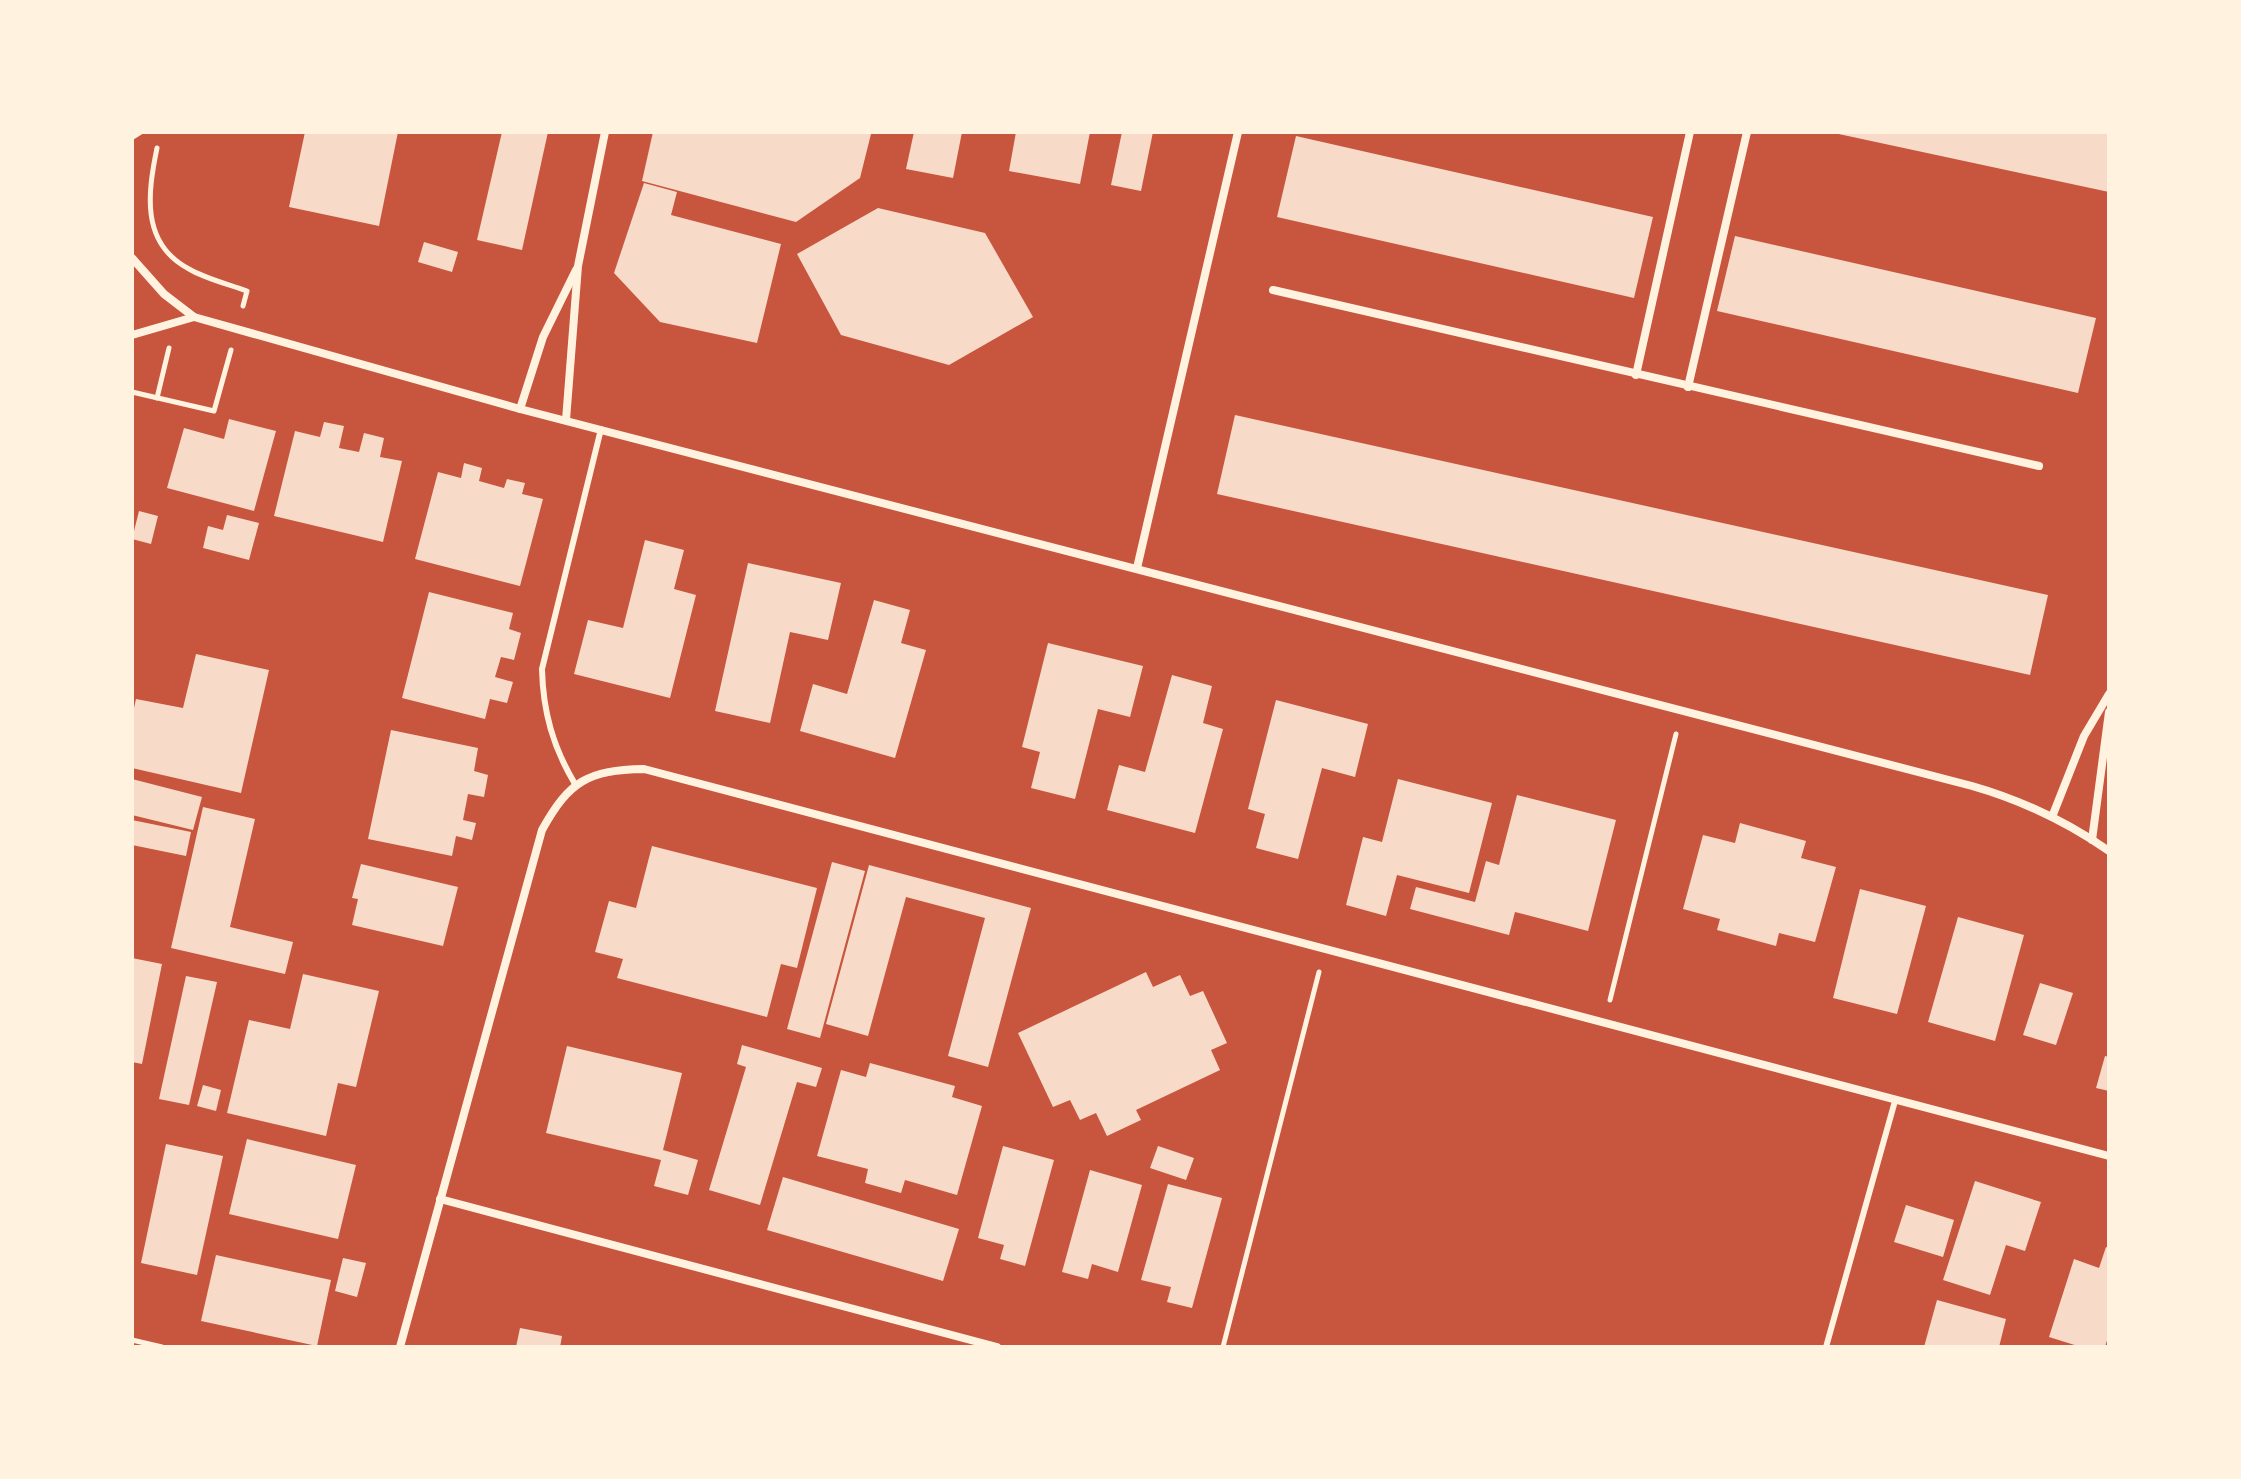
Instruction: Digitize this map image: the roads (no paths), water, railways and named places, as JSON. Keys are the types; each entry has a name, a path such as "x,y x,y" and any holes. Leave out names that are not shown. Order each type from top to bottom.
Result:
{"street":[{"path":"566,420 578,266 605,132"},
{"path":"1137,568 1238,132"},
{"path":"1636,375 1690,132"},
{"path":"1688,387 1747,132"},
{"path":"132,258 164,294 194,317 520,409 2001,794 2052,817 2109,851"},
{"path":"520,409 543,337 578,266"},
{"path":"1273,290 2039,466"},
{"path":"132,335 194,317"},
{"path":"2052,817 2084,736 2109,694"},
{"path":"2092,840 2109,712"},
{"path":"400,1347 542,830 555,806 575,784 620,769 644,769 2109,1156"},
{"path":"440,1199 997,1347"}],"lane":[{"path":"132,137 140,132"},
{"path":"575,784 560,758 549,729 543,700 542,669 601,429"},
{"path":"1826,1347 1895,1101"}]}
